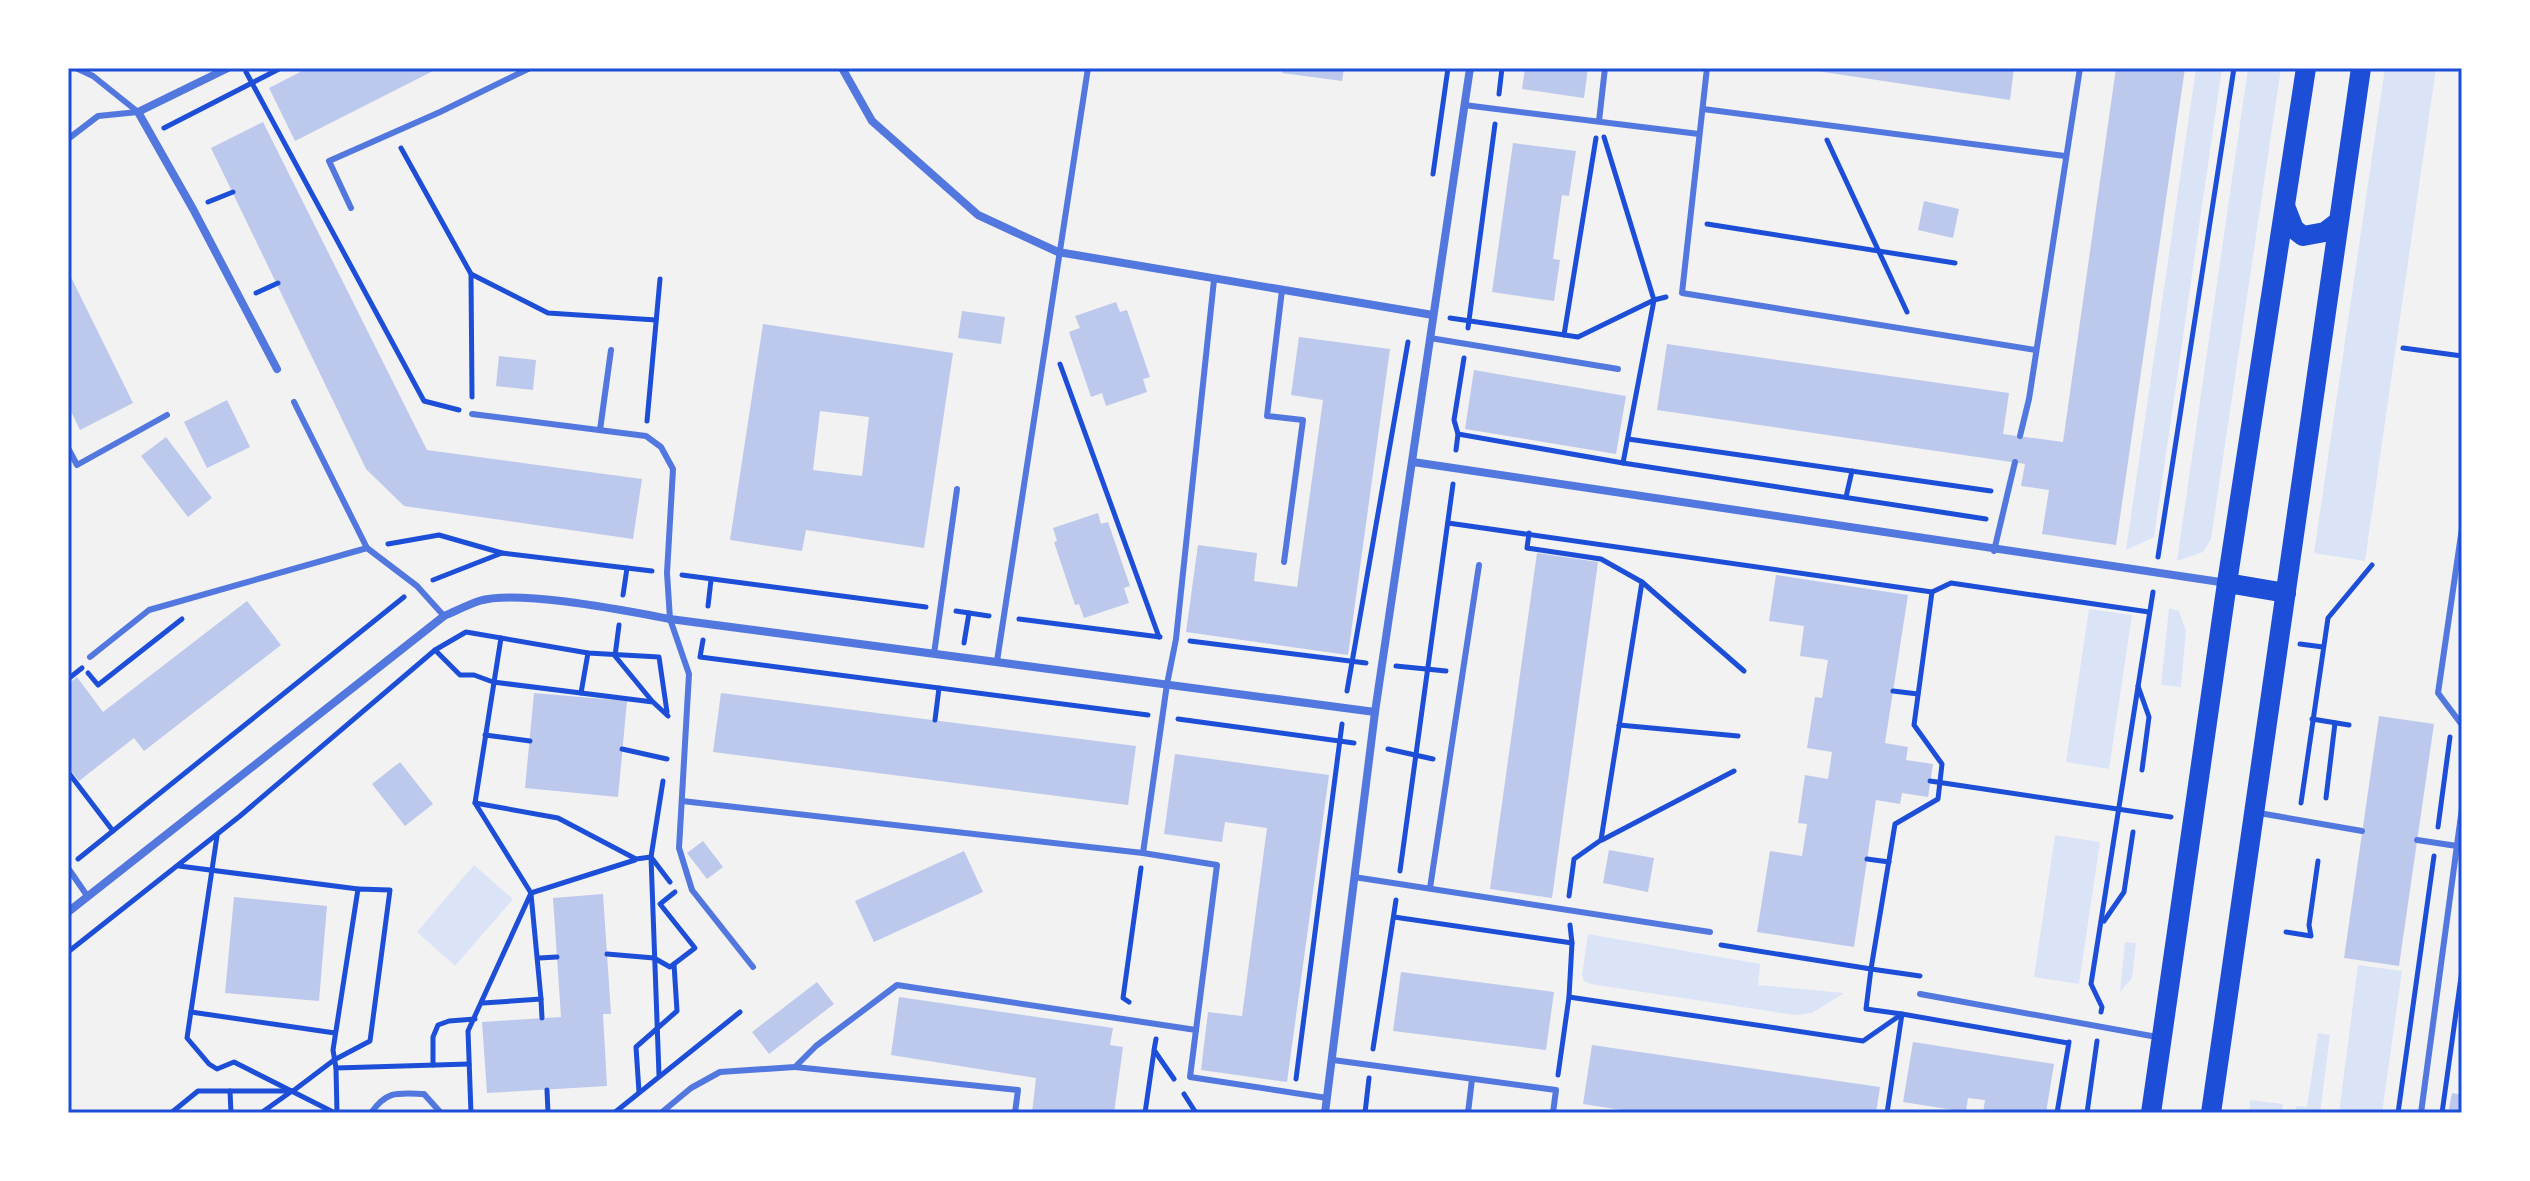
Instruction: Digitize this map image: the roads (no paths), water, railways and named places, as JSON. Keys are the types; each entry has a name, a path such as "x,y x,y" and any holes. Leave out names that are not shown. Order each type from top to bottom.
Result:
{"main road":[{"path":"2151,1113 2227,583 2306,68"},
{"path":"2211,1113 2361,68"},
{"path":"2285,206 2294,229 2303,236 2325,232 2338,222"},
{"path":"2227,583 2286,593"}],"street":[{"path":"228,68 138,112 277,369"},
{"path":"842,68 872,121 978,215 1058,252 1433,315"},
{"path":"1325,1113 1375,712 1470,68"},
{"path":"1413,462 1994,551 2227,583"},
{"path":"68,912 444,616 480,600 514,597 621,610 1375,712"}],"lane":[{"path":"76,68 93,76 138,112"},
{"path":"351,208 329,161 530,68"},
{"path":"997,661 1088,68"},
{"path":"1599,121 1605,68"},
{"path":"1707,68 1682,293 2036,350"},
{"path":"2020,436 2029,399 2080,68"},
{"path":"1464,105 1699,134"},
{"path":"1703,109 2065,156"},
{"path":"68,139 98,116 138,112"},
{"path":"1143,853 1176,639 1214,280"},
{"path":"1282,290 1267,416 1303,420 1284,562"},
{"path":"1430,338 1618,369"},
{"path":"600,430 611,350"},
{"path":"294,402 367,548 417,586 444,616"},
{"path":"472,414 646,436 661,447 673,469 667,573 670,619 689,674 679,848 692,890 753,967"},
{"path":"68,448 77,465 167,415"},
{"path":"1994,551 2015,462"},
{"path":"934,654 957,489"},
{"path":"2462,528 2438,693 2462,725"},
{"path":"90,657 149,610 367,548"},
{"path":"1430,888 1479,565"},
{"path":"682,801 1143,853 1217,865 1190,1077 1327,1098"},
{"path":"2421,1113 2462,808"},
{"path":"2255,812 2362,831"},
{"path":"2417,840 2457,846"},
{"path":"68,867 88,897"},
{"path":"1354,877 1710,932"},
{"path":"795,1067 816,1046 897,985 1160,1022 1196,1030"},
{"path":"1920,994 2161,1038"},
{"path":"1333,1060 1556,1090 1553,1113"},
{"path":"661,1113 691,1088 720,1072 795,1067 1018,1090 1015,1113"},
{"path":"1468,1113 1472,1079"},
{"path":"371,1113 380,1100 394,1093 424,1094 441,1113"}]}
